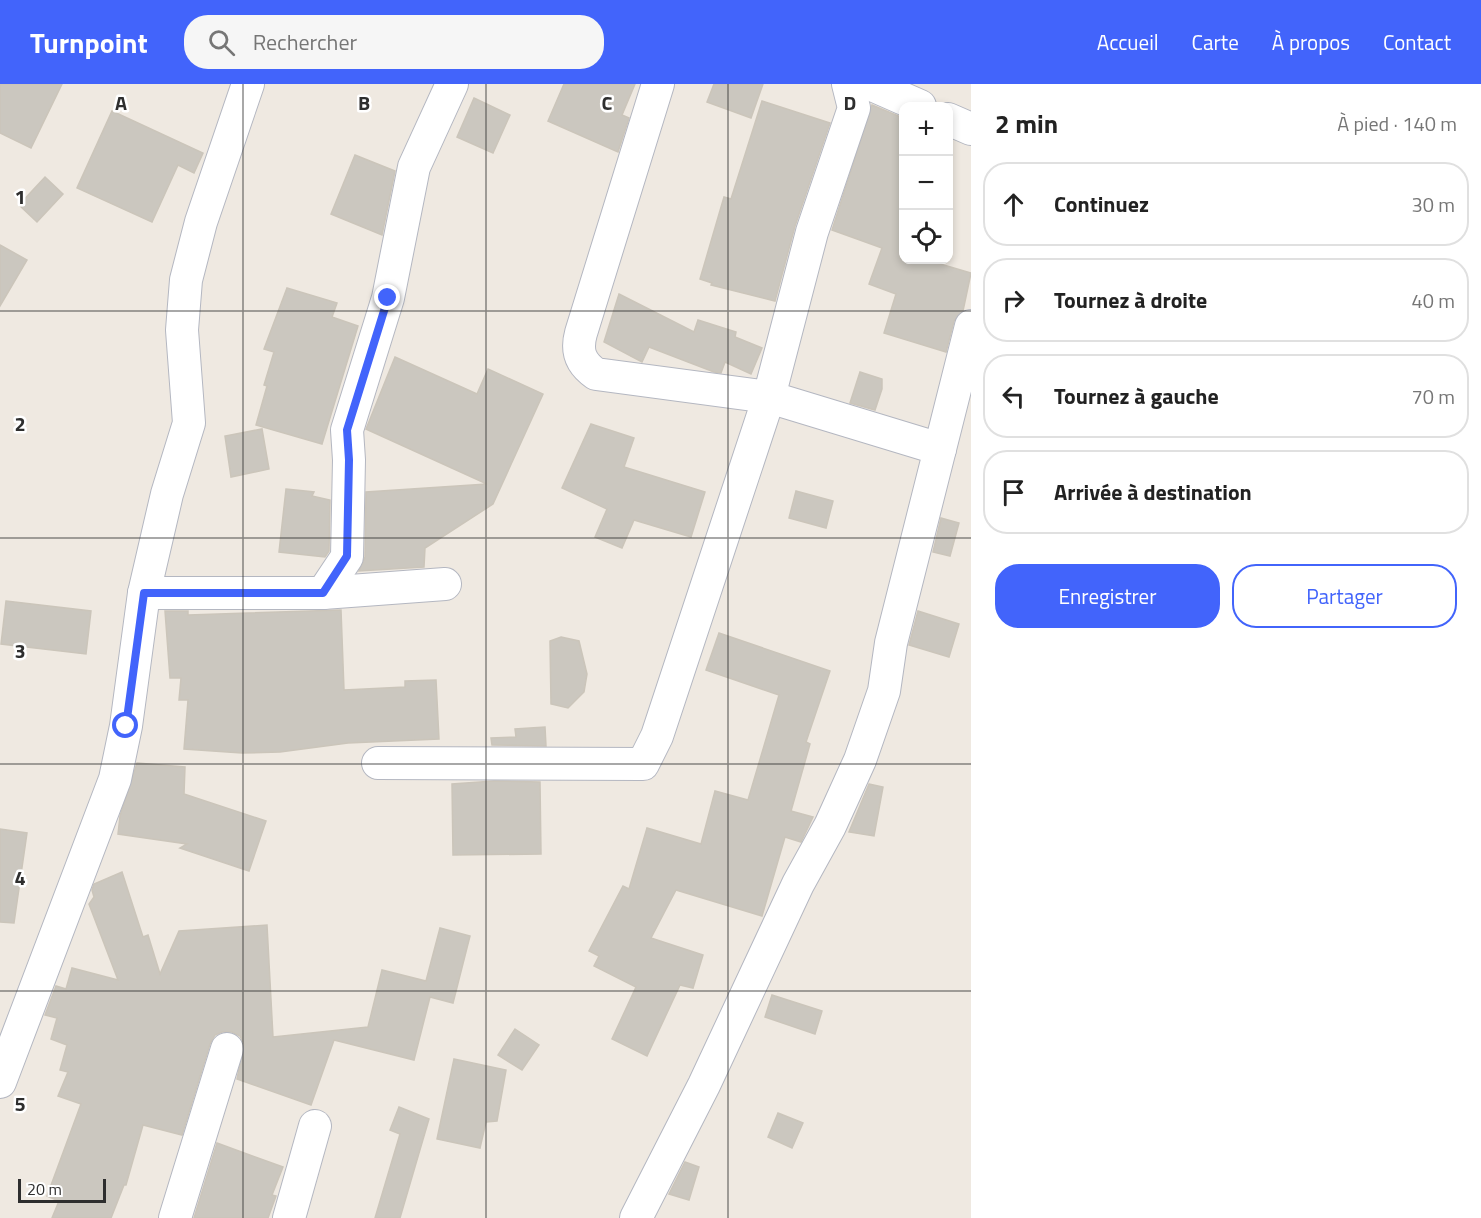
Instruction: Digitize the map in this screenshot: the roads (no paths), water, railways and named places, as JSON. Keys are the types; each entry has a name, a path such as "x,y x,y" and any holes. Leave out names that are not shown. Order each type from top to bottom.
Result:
{"street":[{"path":"0,1082 115,779 126,726 144,593 167,494 189,423 182,330 186,280 201,222 248,84"},
{"path":"323,593 347,556 349,460 347,430 388,298 414,167 452,84"},
{"path":"658,84 581,333 578,345 580,359 596,374 769,397 940,449"},
{"path":"378,763 643,764 657,736 769,397 812,232 854,108 848,84"},
{"path":"870,84 911,102"},
{"path":"953,121 971,129"},
{"path":"636,1218 704,1084 798,884 830,826 860,760 884,691 891,643 971,326"},
{"path":"144,593 323,593 446,584"},
{"path":"175,1218 227,1049"},
{"path":"289,1218 315,1126"}]}
